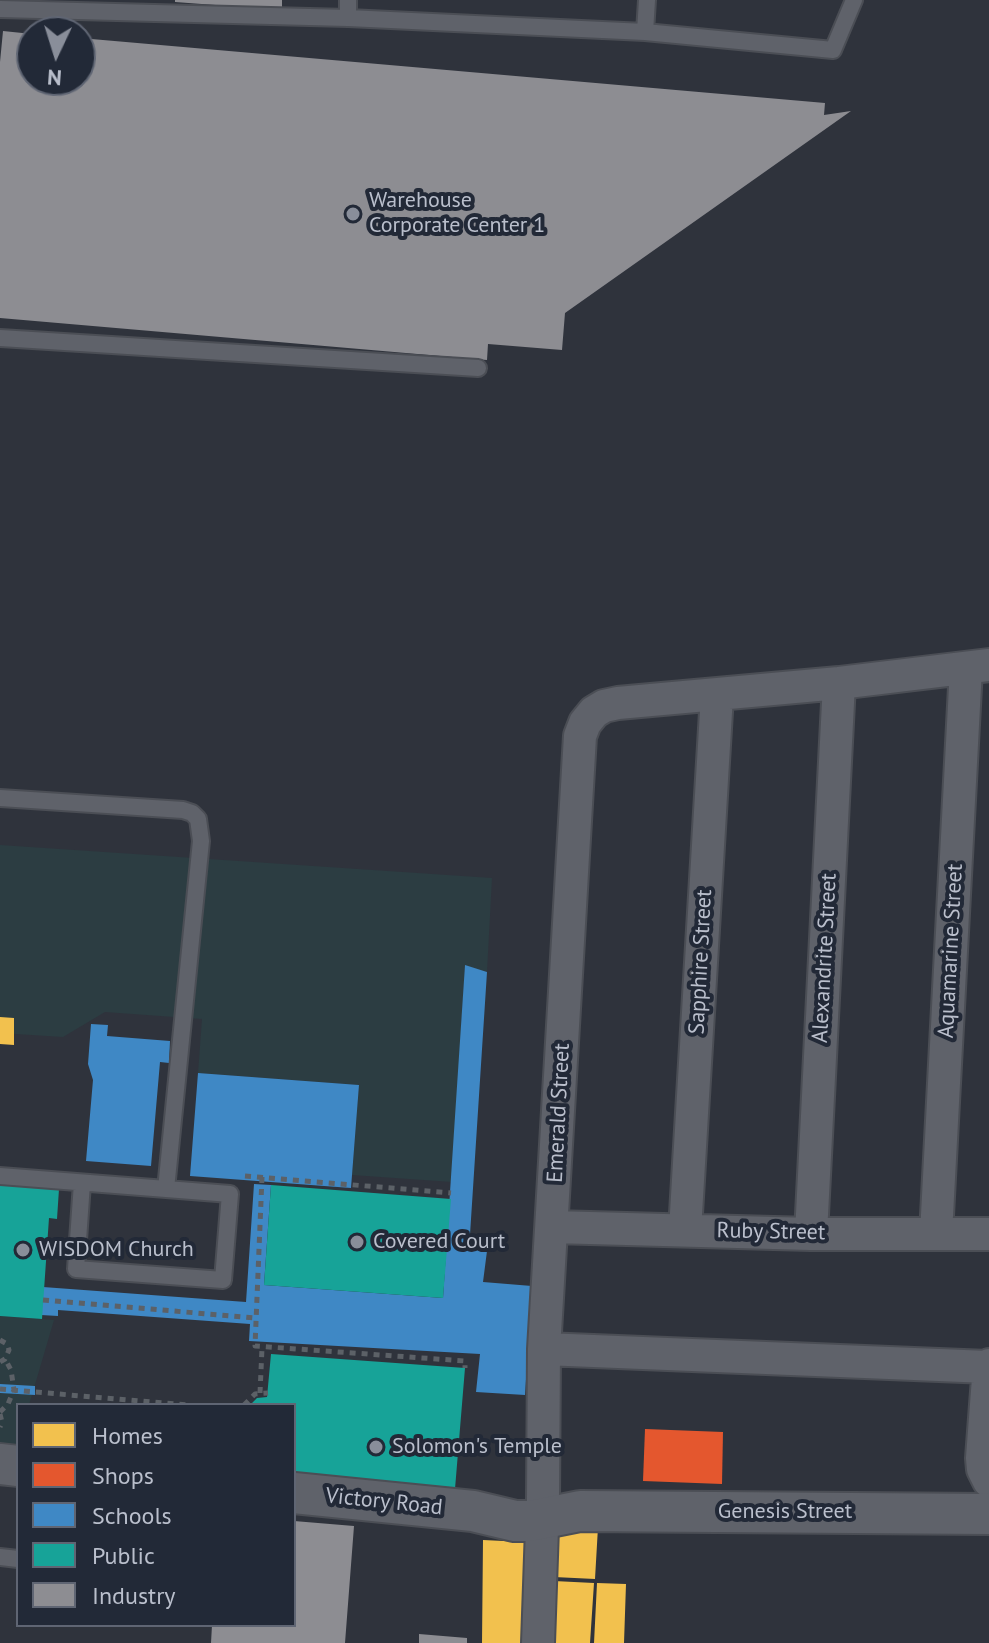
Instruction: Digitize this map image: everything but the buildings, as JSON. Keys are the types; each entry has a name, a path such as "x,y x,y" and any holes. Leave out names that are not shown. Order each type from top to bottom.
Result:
{"street":[{"path":"717,695 977,666"},
{"name":"Aquamarine Street","path":"936,1234 977,666"},
{"name":"Alexandrite Street","path":"811,1234 839,683"},
{"name":"Emerald Street","path":"538,1643 555,1510 544,1349 580,736 585,723 604,706 717,695"},
{"name":"Sapphire Street","path":"685,1230 717,695"},
{"name":"Ruby Street","path":"553,1227 811,1234 989,1234"},
{"path":"544,1349 988,1366 982,1458 989,1481"},
{"name":"Victory Road","path":"296,1493 473,1511 503,1495 516,1493 555,1510"},
{"name":"Genesis Street","path":"555,1510 989,1514"}],"lane":[{"path":"348,0 348,18"},
{"path":"645,32 647,0"},
{"path":"0,9 348,18 645,32 833,50 854,0"},
{"path":"0,338 478,368"},
{"path":"0,798 183,810 198,819 201,841 166,1189"},
{"path":"0,1176 230,1194 223,1280 76,1269 82,1183"}],"path":[{"path":"235,1175 449,1195"},
{"path":"262,1177 255,1346 465,1361 465,1368"},
{"path":"43,1300 256,1318"},
{"path":"0,1340 9,1346 9,1353 3,1360 11,1370 14,1390 0,1413 0,1427"},
{"path":"260,1393 262,1348"},
{"path":"0,1389 164,1403"},
{"path":"246,1403 250,1397 268,1393"}],"shaded area":[{"path":"0,845 492,878 487,972 465,966 452,1182 352,1175 359,1085 198,1073 202,1019 105,1012 63,1037 0,1033"},
{"path":"0,1316 54,1320 30,1403 16,1403 16,1448 13,1458 0,1456"}],"place":[{"name":"Warehouse Corporate Center 1","path":"353,214"},
{"name":"Covered Court","path":"357,1242"},
{"name":"WISDOM Church","path":"23,1250"},
{"name":"Solomon's Temple","path":"376,1447"}]}
